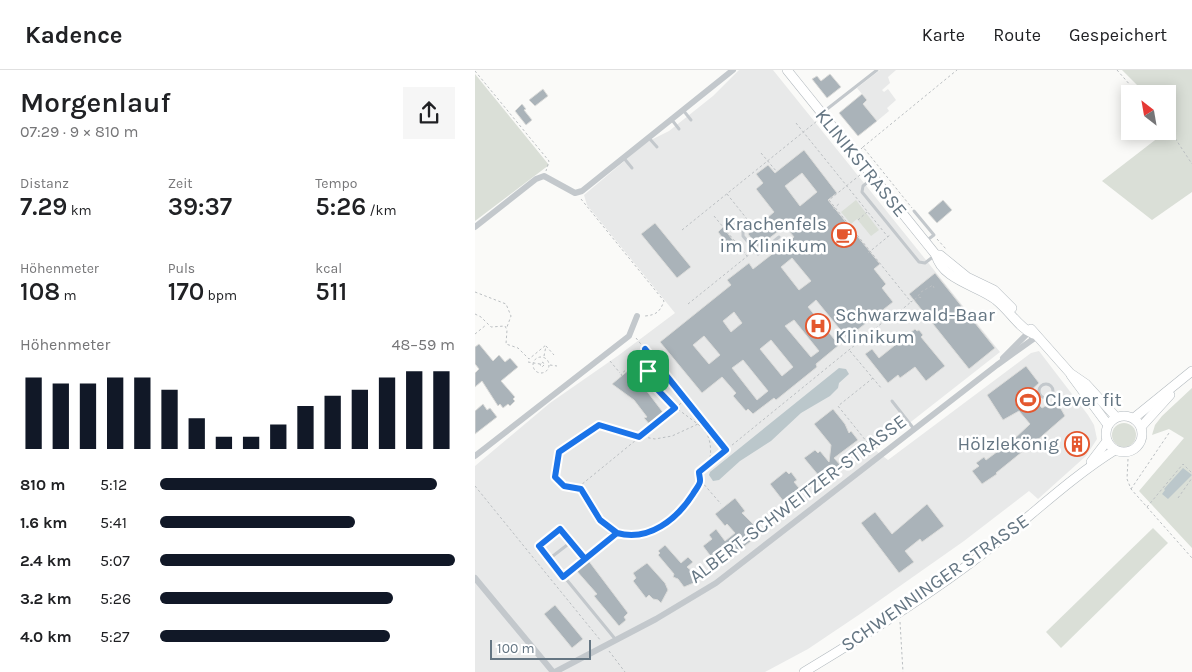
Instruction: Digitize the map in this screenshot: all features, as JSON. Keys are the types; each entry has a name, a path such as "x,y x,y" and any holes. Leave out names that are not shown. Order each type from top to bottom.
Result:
{"main road":[{"name":"KLINIKSTRASSE","path":"787,70 819,117 855,154 936,255 940,255 954,269 994,290 1004,299 1029,326 1033,334 1070,373 1108,425"},
{"name":"KLINIKSTRASSE","path":"1070,373 1086,384 1116,417"},
{"path":"1134,418 1189,373"},
{"path":"1141,427 1189,373"},
{"path":"1128,416 1134,418 1141,427 1142,438 1136,448 1126,452 1115,450 1107,441 1108,425 1116,417 1128,416"},
{"name":"SCHWENNINGER STRASSE","path":"1086,469 1107,441"},
{"name":"SCHWENNINGER STRASSE","path":"804,672 879,626 978,557 1086,469 1115,450"}],"street":[{"path":"475,227 536,179 544,176 575,193 582,191 733,70"},
{"path":"475,456 629,336 637,316"},
{"name":"ALBERT-SCHWEITZER-STRASSE","path":"554,672 682,604 716,583 997,365 1033,334"},
{"path":"475,578 554,672"}],"lane":[{"path":"819,117 877,70"},
{"path":"683,110 691,120"},
{"path":"672,120 679,129"},
{"path":"649,137 657,148"},
{"path":"623,157 632,168"},
{"path":"873,178 861,189 867,199 919,262 925,263 936,255"},
{"path":"915,210 934,235 925,242"},
{"path":"743,231 743,236 758,254 779,237"},
{"path":"1045,384 1050,385 1053,391 1052,396 1046,399 1039,393 1039,388 1045,384"},
{"path":"892,401 915,429"},
{"path":"585,559 560,529 539,546 616,640"},
{"path":"549,559 571,542"}],"path":[{"path":"855,154 957,70"},
{"path":"1117,70 1130,85"},
{"path":"475,71 549,161 544,176"},
{"path":"682,230 819,117"},
{"path":"796,124 888,237"},
{"path":"1176,140 1192,164"},
{"path":"863,147 915,210"},
{"path":"761,152 777,172"},
{"path":"861,175 829,200 911,302"},
{"path":"575,193 664,301 661,310 656,314 637,316"},
{"path":"727,194 751,224"},
{"path":"834,208 840,203"},
{"path":"858,220 867,212"},
{"path":"714,216 747,256"},
{"path":"869,252 891,235"},
{"path":"934,235 951,256"},
{"path":"688,304 755,250"},
{"path":"900,310 928,287 933,286 935,288"},
{"path":"475,292 506,304 511,316 506,328 506,344 518,348 529,359 546,345"},
{"path":"918,297 923,298"},
{"path":"475,314 481,317 487,325 506,328"},
{"path":"721,504 701,480 699,472 882,324 875,315"},
{"path":"475,334 487,325"},
{"path":"637,338 726,450"},
{"path":"546,345 554,355"},
{"path":"544,357 546,345"},
{"path":"645,349 648,371 656,388 675,408 698,424 708,434 710,444 709,464"},
{"path":"850,350 882,389"},
{"path":"649,354 667,362"},
{"path":"533,363 535,359 544,357 548,360 549,365 546,370 542,372 536,371"},
{"path":"528,362 540,364 548,360"},
{"path":"610,361 621,375 632,365 648,371"},
{"path":"533,363 536,371"},
{"path":"536,371 544,363"},
{"path":"540,364 546,370"},
{"path":"549,365 557,366"},
{"path":"542,372 542,378"},
{"path":"873,378 838,406 875,452"},
{"path":"581,489 584,482 685,400"},
{"path":"698,424 663,438 639,437 599,425 561,449 555,469 555,477 564,486 581,489 600,520 617,533 638,536 658,528 688,502 701,480"},
{"path":"1131,489 1169,433"},
{"path":"1127,459 1127,480 1131,489 1192,558"},
{"path":"1146,507 1183,464 1192,473"},
{"path":"1178,498 1192,478"},
{"path":"475,486 602,643"},
{"path":"563,577 617,533"},
{"path":"900,621 903,672"},
{"path":"609,651 625,672"}],"shaded area":[{"path":"739,70 773,70 1000,352 875,450 888,460 1031,353 1039,351 1088,415 1094,425 1097,439 1086,456 1038,499 1029,491 964,541 863,612 808,649 765,672 475,672 475,466 550,403 675,313 587,205 584,195 647,142 669,131 713,96"},
{"path":"880,70 896,70 888,77 890,83 882,90 884,92 888,89 896,100 887,108 889,111 877,121 863,104 867,100 857,88"},
{"path":"1122,70 1192,70 1192,192 1152,220 1102,181 1155,140 1176,140 1176,85 1137,85"},
{"path":"475,74 549,165 475,221"},
{"path":"856,200 879,230 871,236 857,219 851,224 841,212"},
{"path":"839,368 846,369 849,374 839,383 838,388 830,396 801,413 771,441 740,461 719,480 713,481 709,475 710,472"},
{"path":"1192,388 1192,548 1139,491 1184,438 1169,429 1152,435 1155,425"},
{"path":"1124,423 1133,426 1136,435 1133,444 1124,447 1115,444 1112,435 1115,426"},
{"path":"1183,468 1192,475 1168,499 1162,494 1164,489"},
{"path":"1153,528 1168,543 1061,648 1046,632"}],"building":[{"path":"830,74 841,87 827,98 812,79 817,76 821,81"},
{"path":"543,89 548,96 535,106 529,100"},
{"path":"862,94 867,100 863,104 877,121 858,136 839,113"},
{"path":"522,104 532,120 526,125 515,111"},
{"path":"804,150 837,193 828,200 880,264 874,269 886,284 882,288 893,302 847,338 816,300 808,307 839,345 816,364 817,367 776,400 774,398 753,414 748,409 746,411 733,396 736,393 722,377 702,393 660,342 731,285 727,280 749,263 753,269 794,237 785,226 758,247 748,234 774,212 756,189 763,183 756,174 768,165 775,173","holes":["802,173 817,192 800,206 785,186","792,258 811,281 799,290 781,267","734,312 742,323 731,332 723,321","794,320 819,351 811,357 785,326","704,336 720,355 709,364 693,345","771,340 793,367 782,376 760,349","743,360 768,391 757,400 732,368"]},
{"path":"943,200 952,210 937,223 928,213"},
{"path":"655,223 691,267 677,278 641,234"},
{"path":"723,227 735,243 730,247 718,232"},
{"path":"935,273 995,348 969,369 909,294"},
{"path":"915,329 919,330 923,335 921,337 945,366 926,381 915,367 900,378 898,375 888,383 865,354 872,349 879,358"},
{"path":"479,344 493,361 499,355 505,362 510,358 518,367 501,381 515,397 513,399 515,401 510,406 508,404 503,408 500,404 498,406 482,381 475,387 475,373 479,369 475,364 475,347"},
{"path":"1026,366 1039,383 1028,393 1042,408 1056,400 1065,416 1034,443 1031,440 1021,450 1022,452 997,474 982,484 972,471 979,466 976,463 984,457 986,460 1013,440 1030,424 1019,411 1003,420 987,395"},
{"path":"630,369 665,415 651,426 644,418 647,417 634,400 612,384"},
{"path":"483,404 487,410 490,408 497,417 475,434 475,411"},
{"path":"833,409 845,424 849,433 851,431 858,440 834,458 842,467 824,482 804,458 815,450 818,453 820,451 829,462 831,445 814,424"},
{"name":"Hölzlekönig","path":"1082,433 1089,443 1072,455 1065,445"},
{"path":"786,471 789,474 791,472 797,480 794,482 799,488 784,502 770,484"},
{"path":"735,498 745,511 742,513 762,533 718,566 703,546 712,539 709,535 716,529 725,541 735,533 727,524 725,526 715,514"},
{"path":"927,504 944,526 922,542 920,539 905,551 914,562 899,573 861,523 875,512 892,534"},
{"path":"665,545 681,563 688,557 693,562 687,567 694,573 692,576 696,582 684,587 678,579 673,577 674,574 658,555 660,553 658,551"},
{"path":"588,560 628,613 624,617 626,620 619,626 594,596 597,594 575,569"},
{"path":"647,563 665,583 668,590 661,603 649,595 646,598 633,581 636,578 633,573"},
{"path":"555,605 583,639 572,648 544,614"}],"place":[{"name":"Krachenfels im Klinikum","path":"844,235"},
{"name":"Schwarzwald-Baar Klinikum","path":"818,326"},
{"name":"Clever fit","path":"1028,400"},
{"name":"Hölzlekönig","path":"1077,444"}],"route":[{"path":"648,371 645,361 645,349 726,450 699,472 698,476 701,480 697,488 688,502 669,521 649,533 638,536 617,533 563,577 539,546 560,529 585,559 617,533 600,520 581,489 564,486 555,477 559,452 599,425 639,437 675,408 656,388 649,377 648,371"}]}
